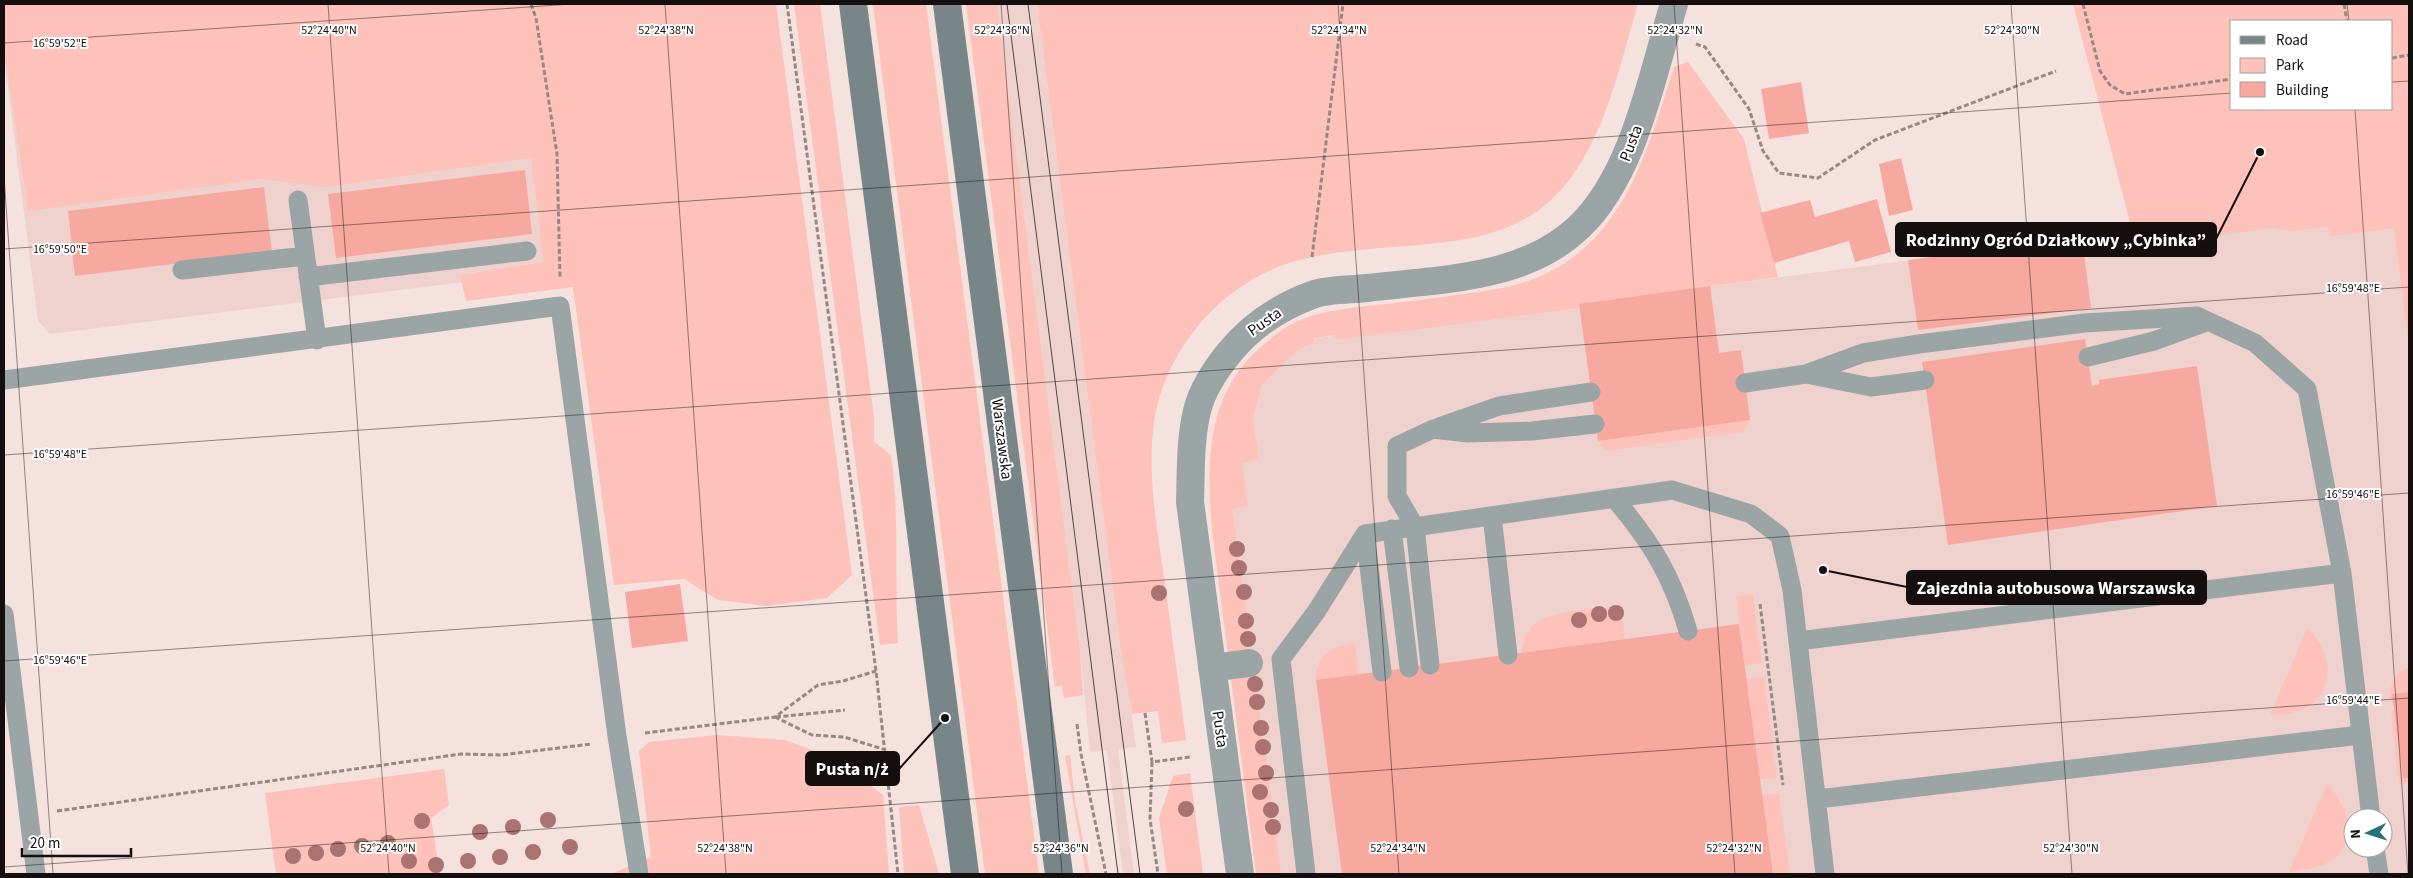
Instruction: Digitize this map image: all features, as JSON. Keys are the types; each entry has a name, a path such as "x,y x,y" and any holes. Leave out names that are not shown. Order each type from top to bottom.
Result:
{"main road":[{"path":"853,4 965,874"},
{"name":"Warszawska","path":"947,4 1059,874"}],"street":[{"name":"Pusta","path":"1240,874 1190,502 1191,454 1197,410 1215,371 1242,337 1274,311 1314,294 1461,277 1494,270 1536,257 1559,244 1600,204 1629,152 1674,4"},
{"path":"1212,668 1249,663"}],"lane":[{"path":"298,200 317,340"},
{"path":"308,277 527,251"},
{"path":"182,270 305,256"},
{"path":"4,380 317,340 560,306 617,736 639,874"},
{"path":"1745,383 1806,374 1863,353 2085,323 2197,316 2255,343 2307,390 2342,573 2370,808"},
{"path":"2088,357 2154,341 2208,321"},
{"path":"1806,374 1871,387 1925,380"},
{"path":"1430,665 1415,527 1397,496 1398,446 1433,429 1499,406 1591,392"},
{"path":"1433,429 1468,432 1532,431 1595,424"},
{"path":"1306,874 1282,659 1316,612 1365,534 1672,490 1751,514 1780,536 1792,590 1818,799 1825,874"},
{"path":"1614,498 1639,528 1658,556 1677,594 1688,630"},
{"path":"1492,516 1508,655"},
{"path":"1392,529 1409,668"},
{"path":"1365,534 1382,672"},
{"path":"1798,641 2342,573"},
{"path":"4,614 36,874"},
{"path":"1249,663 1282,659"},
{"path":"1818,799 2360,735"},
{"path":"2377,858 2379,874"}],"path":[{"path":"531,4 536,18 557,154 560,306"},
{"path":"787,4 876,671 898,874"},
{"path":"1312,257 1343,4"},
{"path":"2084,4 2100,71 2110,85 2124,94 2230,79"},
{"path":"2344,4 2347,20"},
{"path":"1665,34 1705,47 1750,110 1763,151 1779,173 1818,178 1874,140 2056,71"},
{"path":"2393,58 2409,55"},
{"path":"1760,604 1783,785"},
{"path":"775,717 818,686 843,682 876,671"},
{"path":"53,812 461,754 501,755 598,743 617,736 845,710"},
{"path":"1145,713 1152,762 1150,819 1158,874"},
{"path":"775,717 812,735 844,737 886,750"},
{"path":"1077,724 1081,754 1106,874"},
{"path":"1152,762 1196,756"}],"shaded area":[{"path":"4,4 556,139 575,268 50,334 38,321 4,58"},
{"path":"997,4 1037,4 1120,644 1124,657 1136,747 1118,749 1134,874 1123,874 1107,750 1090,752 1080,649"},
{"path":"2409,195 2409,874 1277,874 1228,502 1256,384 1309,339"}],"green space":[{"path":"4,4 776,4 852,575 827,598 767,606 718,600 684,579 614,585 573,287 466,301 460,275 544,262 531,158 324,187 262,179 28,211 4,46"},
{"path":"794,4 820,4 874,417 874,442 891,455 894,479 898,643 880,645"},
{"path":"873,4 926,4 1039,874 985,874"},
{"path":"966,4 997,4 1080,649 1083,695 1064,698 1062,686 1055,687"},
{"path":"1037,4 1638,4 1616,82 1596,134 1569,181 1551,200 1532,215 1511,226 1489,234 1465,239 1315,256 1283,265 1258,276 1235,291 1213,309 1179,353 1167,378 1158,404 1153,431 1152,486 1186,740 1162,743 1158,711 1132,714 1120,644"},
{"path":"2073,4 2409,4 2409,348 2394,228 2330,236 2328,227 2290,231 2273,228 2084,253 2082,237 2132,230"},
{"path":"1688,62 1744,139 1778,277 1579,304 1579,308 1336,340 1335,335 1314,338 1314,343 1299,349 1262,384 1253,418 1259,460 1242,463 1248,506 1232,509 1250,636 1246,637 1252,684 1256,684 1281,874 1256,874 1210,505 1211,455 1214,431 1220,408 1229,386 1243,366 1265,343 1298,321 1342,309 1508,287 1546,274 1577,255 1601,231 1621,202 1638,171 1651,138 1674,67"},
{"path":"1750,420 1743,432 1606,451 1598,441"},
{"path":"1753,594 1762,663 1745,665 1736,596"},
{"path":"1621,606 1625,639 1521,653 1528,631 1540,620 1562,613"},
{"path":"2307,628 2315,636 2325,656 2328,666 2325,687 2319,697 2306,708 2291,713 2270,715"},
{"path":"1355,643 1359,675 1316,680 1319,664 1326,653 1339,646"},
{"path":"2409,667 2409,692 2393,694 2393,700 2389,701 2390,690 2396,676"},
{"path":"1764,677 1777,778 1760,779 1747,679"},
{"path":"2391,710 2394,710 2403,778 2409,778 2409,783 2399,785"},
{"path":"717,735 785,740 836,759 883,795 889,874 611,874 651,857 639,751 649,742"},
{"path":"1070,755 1075,801 1090,874 1086,874 1065,756"},
{"path":"444,769 449,805 431,818 440,874 276,874 265,793"},
{"path":"1190,773 1203,874 1167,874 1159,818 1173,776"},
{"path":"2327,784 2335,793 2343,808 2343,848 2338,855 2327,863 2313,868 2289,872"},
{"path":"1779,793 1790,874 1773,874 1762,795"},
{"path":"919,805 939,874 904,874 899,807"}],"building":[{"path":"1801,82 1809,133 1769,139 1761,89"},
{"path":"1901,158 1913,210 1889,216 1879,164"},
{"path":"525,170 532,234 336,258 328,194"},
{"path":"264,187 272,252 75,276 68,211"},
{"path":"1877,199 1891,252 1855,262 1849,241 1774,263 1760,213 1810,200 1815,217"},
{"path":"2082,237 2091,308 1918,330 1908,260"},
{"path":"1710,286 1719,353 1741,350 1750,420 1598,441 1579,304"},
{"path":"2085,339 2092,386 2099,384 2099,380 2197,366 2217,506 1948,545 1922,362"},
{"path":"680,584 688,641 632,648 625,592"},
{"path":"1739,624 1773,874 1342,874 1316,680"},
{"path":"2409,692 2409,778 2403,778 2392,694"}],"tram line":[{"path":"1007,4 1118,874"},
{"path":"1028,4 1140,874"}],"place":[{"name":"Rodzinny Ogród Działkowy „Cybinka”","path":"2260,152"},
{"name":"Zajezdnia autobusowa Warszawska","path":"1823,570"},
{"name":"Pusta n/ż","path":"945,718"}]}
